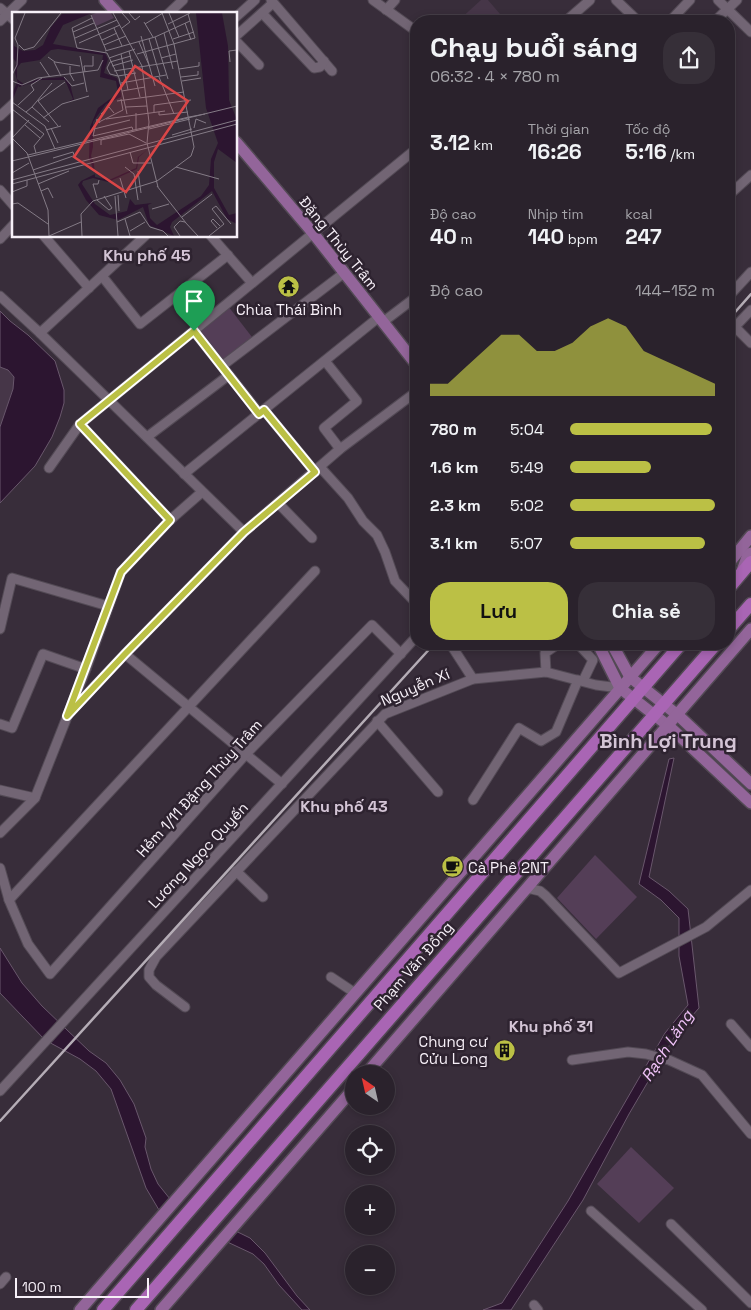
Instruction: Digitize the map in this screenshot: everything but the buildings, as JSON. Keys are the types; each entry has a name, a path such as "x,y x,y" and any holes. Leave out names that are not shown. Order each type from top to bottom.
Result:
{"highway":[{"path":"735,581 751,562"},
{"path":"735,623 748,609"},
{"name":"Phạm Văn Đồng","path":"103,1310 676,650"},
{"name":"Phạm Văn Đồng","path":"136,1310 711,650"}],"main road":[{"path":"105,0 116,12"},
{"name":"Đặng Thùy Trâm","path":"238,147 313,233 410,356"},
{"path":"735,554 751,536"},
{"path":"735,565 742,572 747,557 751,553"},
{"path":"735,648 751,629"},
{"path":"601,650 620,688"},
{"path":"615,650 630,677 677,716 751,784"},
{"name":"Phạm Văn Đồng","path":"80,1310 654,650"},
{"path":"374,1065 733,650"},
{"name":"Nguyễn Xí","path":"620,688 668,726 751,803"},
{"path":"555,828 569,840"},
{"path":"161,1310 345,1098"}],"street":[{"path":"0,21 22,0"},
{"path":"170,12 183,0"},
{"path":"238,15 255,0"},
{"path":"373,0 410,27"},
{"path":"386,10 395,0"},
{"path":"573,15 590,0"},
{"path":"616,0 632,15"},
{"path":"676,15 690,0"},
{"path":"718,0 734,15"},
{"path":"722,15 737,0"},
{"path":"238,34 262,13 272,1 332,70"},
{"path":"262,13 314,68 320,67 324,61"},
{"path":"735,16 751,32"},
{"path":"238,43 259,65"},
{"path":"0,116 12,105"},
{"path":"0,147 12,136"},
{"path":"49,468 80,424 410,154"},
{"path":"735,190 751,175"},
{"path":"0,190 12,204"},
{"path":"0,239 12,226"},
{"path":"46,238 88,288"},
{"path":"40,333 143,238"},
{"path":"213,238 252,283"},
{"path":"102,276 140,324 228,255"},
{"path":"735,289 751,272"},
{"path":"222,366 344,273"},
{"path":"0,296 244,532"},
{"path":"184,474 325,361 410,301"},
{"path":"735,327 751,310"},
{"path":"194,331 262,412 348,498 363,521 377,536 395,581 410,597"},
{"path":"735,332 751,343"},
{"path":"325,361 357,401 324,428 340,449"},
{"path":"147,437 229,375"},
{"path":"67,716 244,532 340,449 410,396"},
{"path":"80,424 170,520"},
{"path":"0,833 35,798 86,669 121,572 170,520 202,492"},
{"path":"278,503 312,538"},
{"path":"9,900 315,571"},
{"path":"0,629 12,578 108,606"},
{"name":"Hẻm 1/11 Đặng Thùy Trâm","path":"9,900 28,944 50,974 246,754 372,625 401,654"},
{"name":"Lương Ngọc Quyến","path":"0,1091 410,644"},
{"path":"454,650 473,679"},
{"path":"546,672 545,653 549,650"},
{"path":"473,800 519,728 541,741 556,732 593,660 584,650"},
{"path":"0,724 12,728 43,654 86,669"},
{"path":"125,654 282,784"},
{"name":"Nguyễn Xí","path":"184,1008 149,977 149,970 156,957 385,714 473,679 546,672 596,685 620,688"},
{"path":"377,721 438,792"},
{"path":"0,790 35,798"},
{"path":"0,868 9,900"},
{"path":"236,871 263,897"},
{"path":"527,888 540,891 546,896 619,973 706,927 751,890"},
{"path":"331,977 355,993"},
{"path":"731,1024 751,1047"},
{"path":"572,1060 628,1052 669,1060 702,1076 751,1134"},
{"path":"591,1211 702,1310"},
{"path":"670,1224 751,1303"}],"shaded area":[{"path":"481,0 488,0 501,15 465,15"},
{"path":"228,306 255,341 222,366 195,332"},
{"path":"0,367 8,370 14,377 13,389 0,427"},
{"path":"595,855 637,897 596,939 557,898"},
{"path":"631,1147 674,1188 639,1223 597,1184"}],"water":[{"path":"0,311 55,361 64,390 64,403 52,437 35,466 0,503 0,427 13,389 14,377 8,370 0,367"},
{"name":"Rạch Lăng","path":"674,758 649,877 669,891 688,909 699,1008 676,1034 629,1114 583,1200 511,1310 483,1310 502,1303 568,1201 665,1033 688,1005 679,956 679,918 661,900 639,884 669,759"},
{"path":"0,948 22,983 42,1006 89,1051 106,1063 120,1080 134,1104 146,1138 145,1147 151,1169 158,1184 170,1199 250,1238 265,1253 297,1296 310,1310 302,1310 279,1285 264,1264 253,1254 159,1210 146,1188 111,1089 96,1071 80,1059 45,1040 0,993"}],"pier":[{"path":"172,1197 237,1228 224,1243 158,1213"}],"railway":[{"path":"735,312 751,294"},
{"path":"0,1121 429,650"}],"place":[{"name":"Chùa Thái Bình","path":"289,286"},
{"name":"Cà Phê 2NT","path":"452,867"},
{"name":"Chung cư Cửu Long","path":"504,1050"}],"district":[{"name":"Khu phố 45","path":"147,255"},
{"name":"Bình Lợi Trung","path":"668,741"},
{"name":"Khu phố 43","path":"344,806"},
{"name":"Khu phố 31","path":"551,1026"}],"route":[{"path":"194,331 259,414 264,410 315,472 244,532 67,716 121,572 170,520 80,424 194,331"}]}
